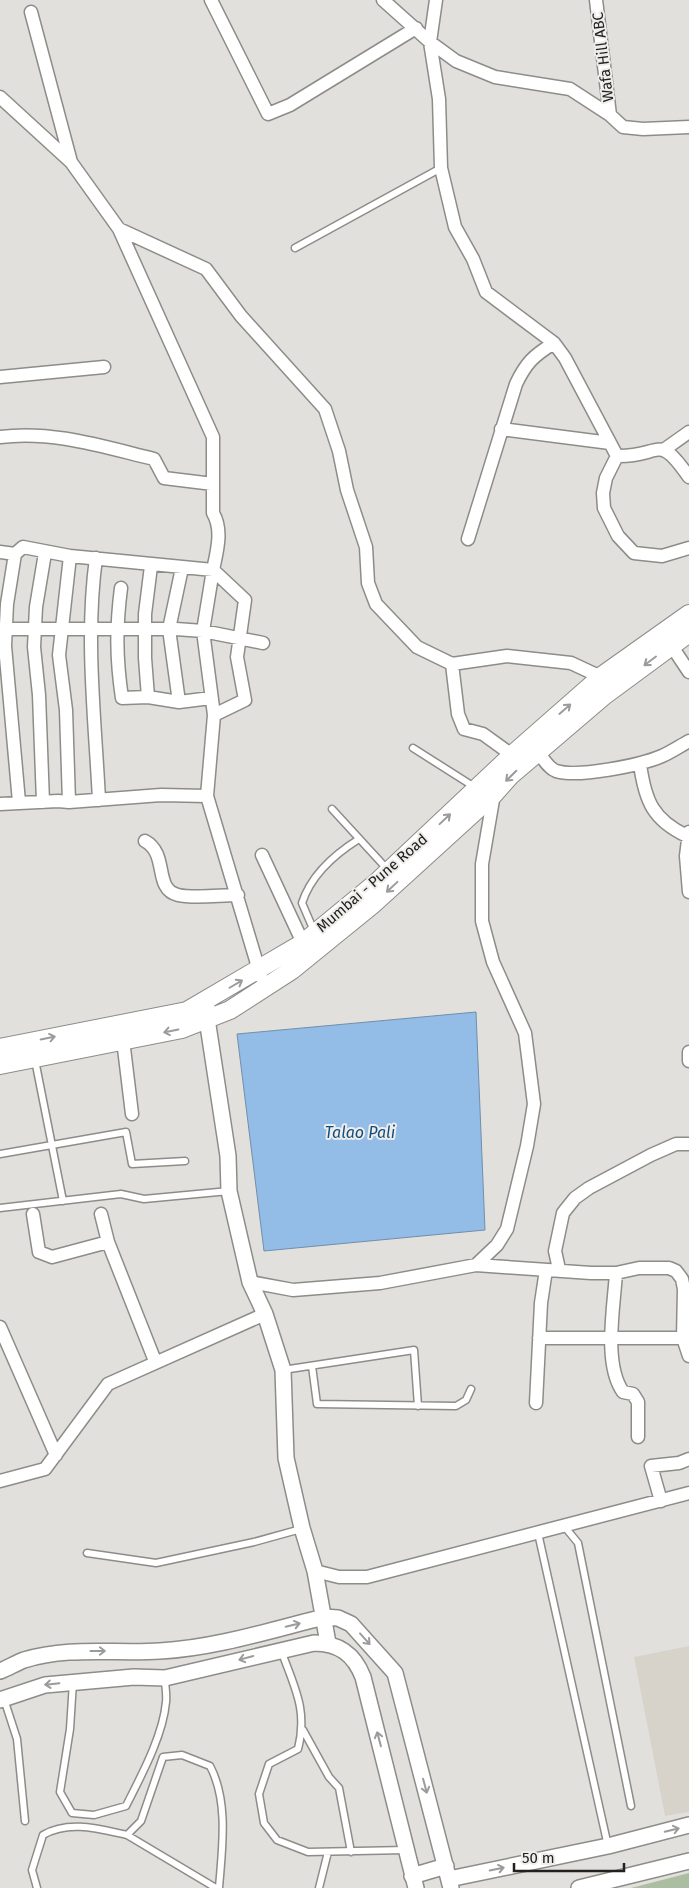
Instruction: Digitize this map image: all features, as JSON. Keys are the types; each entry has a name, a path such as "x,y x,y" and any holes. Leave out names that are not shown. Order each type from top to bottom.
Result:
{"main road":[{"name":"Mumbai - Pune Road","path":"0,1048 187,1011 258,971 309,938 389,871 512,755 601,677 689,614"},
{"name":"Mumbai - Pune Road","path":"0,1065 182,1029 230,1010 266,988 292,970 372,905 494,794 510,776 605,695 689,632"}],"street":[{"path":"211,0 268,114 290,105 416,28"},
{"path":"383,0 430,42 456,61 496,77 570,90 610,115 623,127 689,127"},
{"path":"436,0 430,42 440,99 441,168 455,226 473,259 486,292 554,343 576,376 617,456"},
{"name":"Wafa Hill ABC","path":"596,0 610,115"},
{"path":"31,12 70,162"},
{"path":"0,97 70,162 119,229 213,437 213,513 218,522 218,546 203,631 214,715 207,796 238,895 258,971 266,988"},
{"path":"119,229 206,269 241,316 325,409 339,451 347,490 366,547 368,583 376,604 418,646 452,664 507,656 571,663 601,677"},
{"path":"468,539 516,384 525,366 535,355 554,343"},
{"path":"0,377 104,367"},
{"path":"501,429 610,443"},
{"path":"665,449 689,432"},
{"path":"0,437 14,435 70,439 154,459 164,478 213,484"},
{"path":"617,456 636,457 659,448 665,449 675,457 689,477"},
{"path":"617,456 606,478 603,493 604,508 618,536 634,553 662,556 689,548"},
{"path":"18,802 3,629 15,554 23,547 45,553 151,566 213,570 245,600 237,657 245,700 214,715"},
{"path":"0,552 15,554"},
{"path":"43,802 39,695 34,647 36,607 45,553"},
{"path":"69,802 66,710 59,655 60,630 70,556"},
{"path":"96,558 91,596 90,652 99,800"},
{"path":"148,697 145,629 151,566"},
{"path":"180,702 169,629 182,568"},
{"path":"121,588 116,630 116,661 122,698 148,697 180,702 212,698"},
{"path":"3,629 169,629 203,631 263,643"},
{"path":"671,645 689,672"},
{"path":"452,664 458,714 464,729 483,734 512,755"},
{"path":"538,752 551,768 565,773 640,764 663,756 689,741"},
{"path":"640,764 643,786 657,816 670,828 688,834 689,892"},
{"path":"476,1265 497,1245 507,1229 527,1146 534,1104 525,1033 493,962 482,921 482,864 494,794"},
{"path":"0,804 69,802 161,795 207,796"},
{"path":"146,841 153,845 158,852 162,875 167,888 177,895 238,895"},
{"path":"262,855 309,938"},
{"path":"208,1000 207,1019 228,1156 229,1191 250,1282 264,1314 283,1370 286,1458 302,1528 315,1571 328,1643"},
{"path":"123,1040 132,1114"},
{"path":"689,1052 689,1061"},
{"path":"536,1404 539,1338 563,1213 575,1198 651,1156 676,1144 689,1144"},
{"path":"33,1214 39,1252 52,1257 108,1242"},
{"path":"101,1214 108,1242 155,1361"},
{"path":"250,1282 293,1290 380,1283 476,1265 591,1273 669,1268 676,1271 682,1279 684,1289 683,1338 689,1356"},
{"path":"616,1272 612,1338 616,1382 623,1392 633,1394 638,1402 638,1437"},
{"path":"0,1481 46,1469 108,1384 155,1361 264,1314"},
{"path":"0,1327 56,1455"},
{"path":"539,1338 683,1338"},
{"path":"661,1501 652,1466 679,1463 689,1459"},
{"path":"315,1571 339,1577 367,1577 689,1493"},
{"path":"0,1671 24,1660 42,1656 82,1652 161,1652 208,1644 324,1617 338,1618 351,1624 395,1673 449,1878"},
{"path":"1,1695 45,1685 73,1682 134,1677 165,1678 281,1649 314,1643 328,1643 341,1647 358,1664 414,1882 449,1878 608,1846 689,1826"},
{"path":"133,1652 134,1677"},
{"path":"579,1888 689,1861"}],"lane":[{"path":"295,248 441,168"},
{"path":"413,748 477,788"},
{"path":"332,809 389,871"},
{"path":"309,938 302,903 306,889 320,870 336,855 359,839"},
{"path":"35,1058 63,1201"},
{"path":"0,1154 126,1132 132,1164 185,1161"},
{"path":"0,1208 121,1194 144,1199 229,1191"},
{"path":"283,1370 414,1350 418,1406"},
{"path":"312,1366 317,1404 456,1406 466,1400 470,1388"},
{"path":"564,1526 578,1543 631,1806"},
{"path":"87,1553 156,1563 254,1542 302,1528"},
{"path":"538,1533 608,1846"},
{"path":"281,1649 302,1708 303,1730 298,1749 269,1764 259,1794 264,1823 276,1840 308,1852 406,1850"},
{"path":"73,1682 70,1729 60,1792 72,1812 94,1815 126,1806 143,1773 162,1722 166,1701 165,1678"},
{"path":"1,1695 17,1739 25,1821"},
{"path":"303,1730 329,1777 339,1788 351,1852"},
{"path":"38,1888 32,1870 43,1835 56,1827 94,1827 126,1835 218,1888 223,1839 219,1782 210,1766 182,1755 164,1758 141,1821 126,1835"},
{"path":"319,1888 328,1852"}],"shaded area":[{"path":"689,1646 689,1812 665,1816 634,1657"}],"green space":[{"path":"689,1873 689,1888 631,1888"}],"water":[{"name":"Talao Pali","path":"476,1012 485,1230 264,1251 237,1034"}]}
